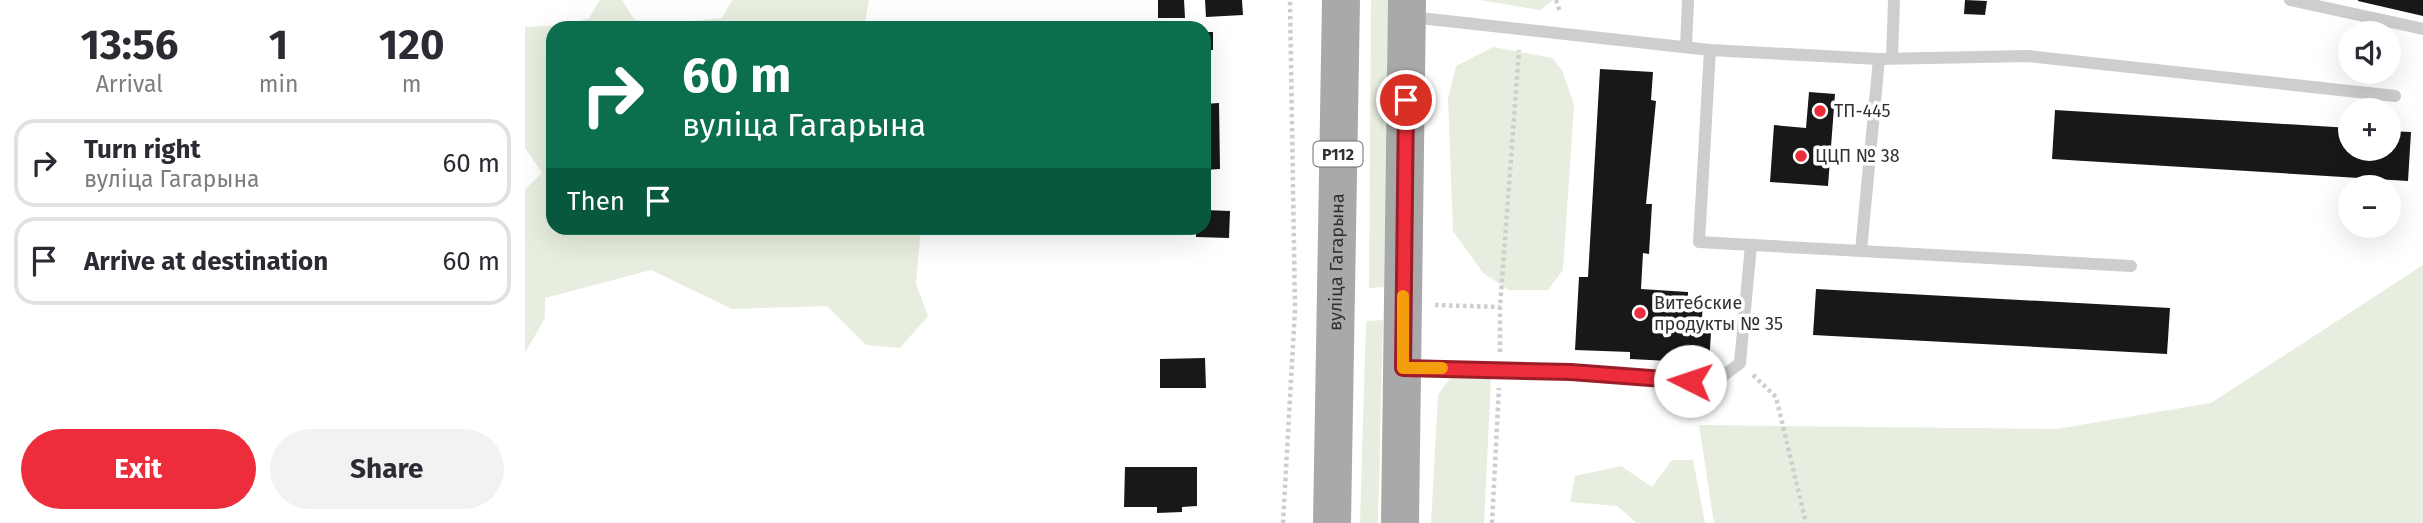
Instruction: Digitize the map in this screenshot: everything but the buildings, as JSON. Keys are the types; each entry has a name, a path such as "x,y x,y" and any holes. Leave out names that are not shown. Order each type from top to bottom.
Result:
{"main road":[{"name":"вуліца Гагарына","path":"1332,523 1341,0"},
{"path":"1400,523 1407,8"}],"lane":[{"path":"1686,47 1688,0"},
{"path":"1861,251 1894,0"},
{"path":"2290,0 2423,29"},
{"path":"1407,8 1521,29 1710,50 1886,58 2028,57 2395,96"},
{"path":"1710,50 1699,242 2131,266"},
{"path":"1403,368 1500,369 1714,383 1740,363 1751,245"}],"path":[{"path":"1283,523 1294,309 1290,0"},
{"path":"1492,523 1500,369 1500,307 1521,29"},
{"path":"1430,304 1500,307"},
{"path":"1740,363 1776,397 1806,523"}],"green space":[{"path":"600,0 622,0 634,19 641,21 579,21 589,18"},
{"path":"732,0 869,0 865,21 693,21 722,18"},
{"path":"1371,0 1388,0 1384,287 1369,288"},
{"path":"1479,0 1553,0 1540,10"},
{"path":"546,26 546,235 920,235 916,284 928,316 900,348 866,345 827,306 732,309 651,270 545,298 545,318 525,353 525,189 542,173 525,148 525,27"},
{"path":"1493,47 1552,58 1562,70 1574,105 1563,270 1548,290 1509,290 1483,273 1453,231 1448,98 1456,66"},
{"path":"2423,265 2423,523 1714,523 1699,425 2056,429 2211,403"},
{"path":"1383,320 1378,523 1360,523 1366,321"},
{"path":"1450,378 1491,379 1484,523 1431,523 1438,395"},
{"path":"1672,460 1693,460 1705,523 1637,523 1617,506 1570,502 1575,476 1621,466 1652,487"}],"slow traffic":[{"path":"1403,296 1403,368 1442,368"}],"place":[{"name":"ТП-445","path":"1820,111"},
{"name":"ЦЦП № 38","path":"1801,156"},
{"name":"Витебские продукты № 35","path":"1640,313"}],"route":[{"path":"1406,100 1403,368 1571,372 1690,381"}]}
